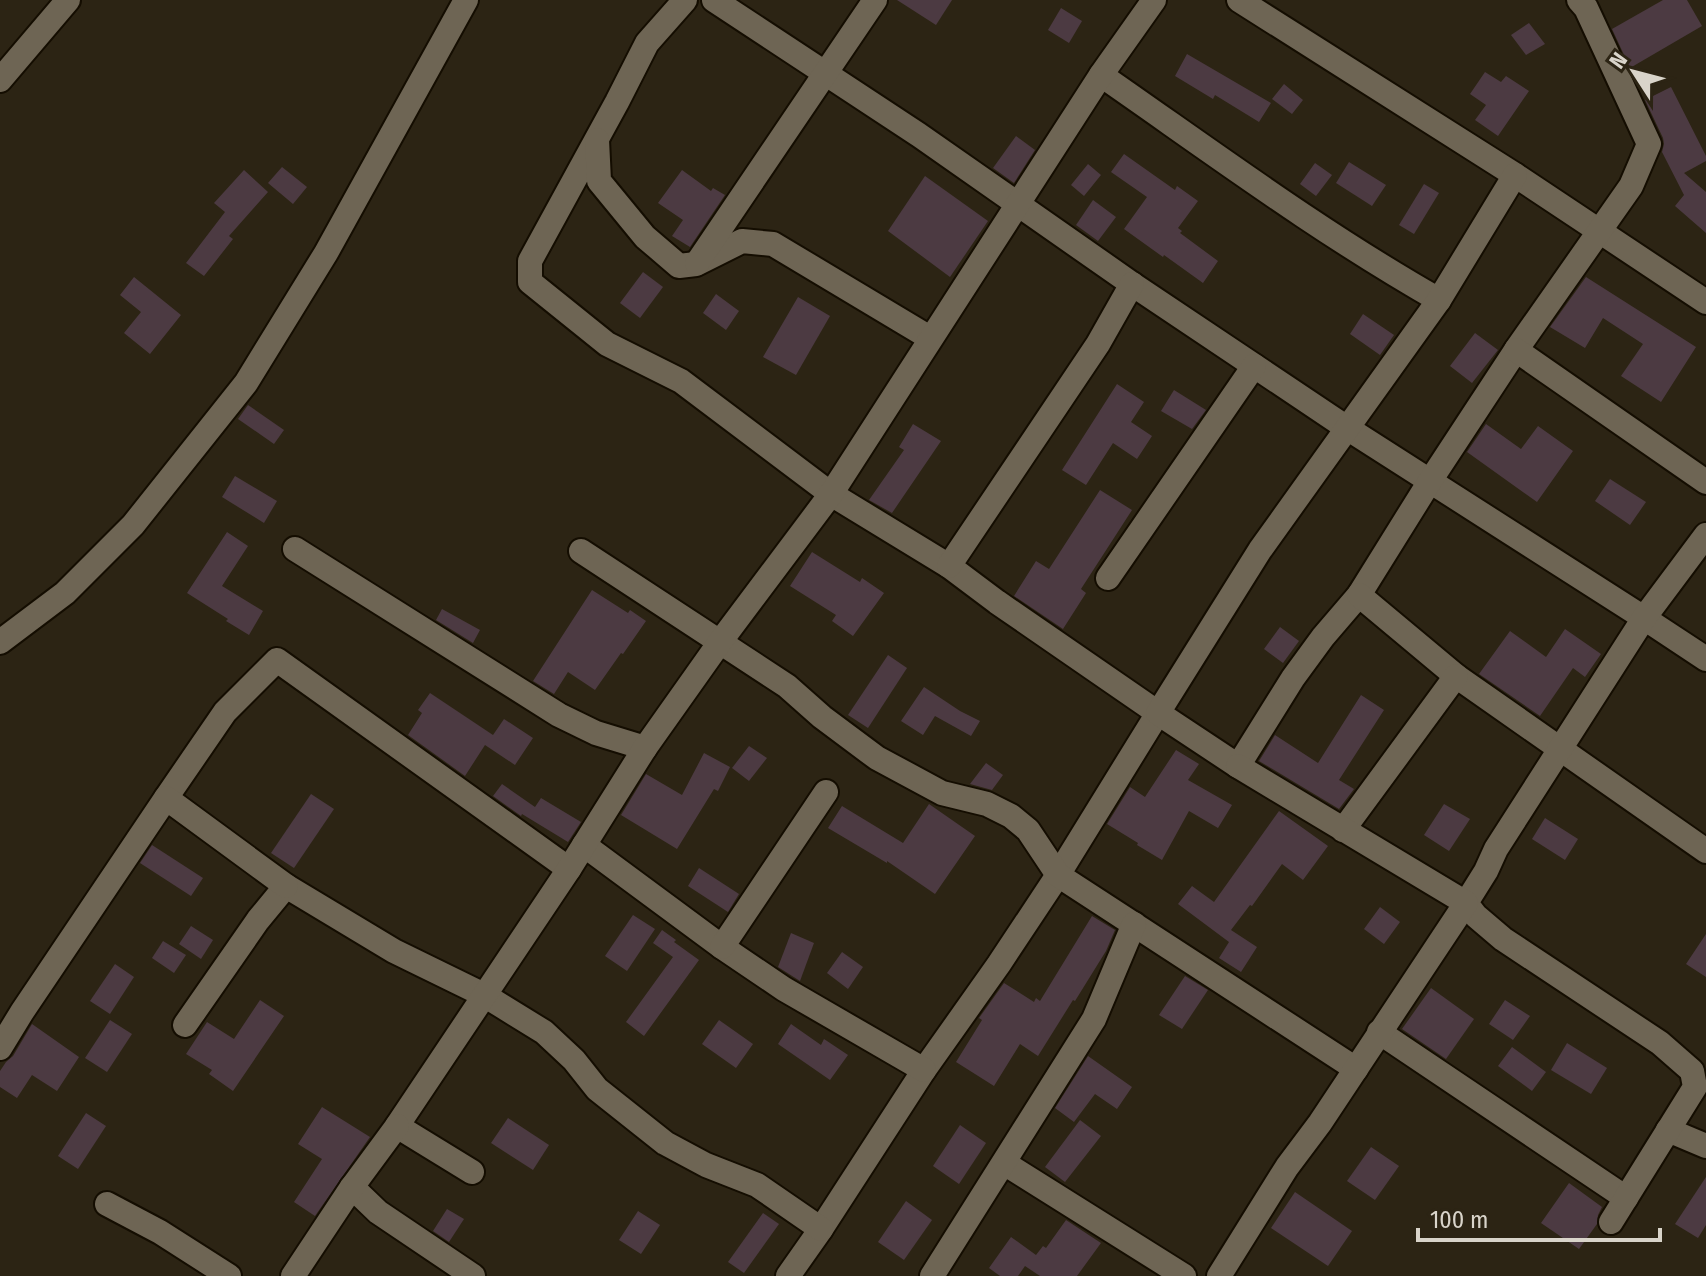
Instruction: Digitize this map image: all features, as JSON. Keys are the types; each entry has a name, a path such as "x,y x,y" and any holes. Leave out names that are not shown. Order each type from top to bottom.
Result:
{"street":[{"path":"0,80 68,0"},
{"path":"0,642 65,593 133,525 246,383 326,253 466,0"},
{"path":"685,0 647,43 530,261 530,282 607,344 681,381 831,494 949,566 1238,766 1466,903 1503,939 1660,1043 1692,1071 1695,1087 1611,1222"},
{"path":"714,0 919,135 1132,284 1347,428 1706,659"},
{"path":"696,264 875,0"},
{"path":"293,1276 569,869 645,748 831,494 1101,75 1154,0"},
{"path":"1239,0 1515,175 1706,302"},
{"path":"1238,766 1293,678 1359,595 1516,350 1631,186 1649,144 1585,3"},
{"path":"1101,75 1314,222 1394,275 1439,300"},
{"path":"597,138 599,181 645,237 679,266 696,264 742,241 773,244 930,338"},
{"path":"788,1276 1058,875 1260,550 1439,300 1515,175"},
{"path":"949,566 1098,344 1132,284"},
{"path":"1516,350 1706,482"},
{"path":"1108,578 1254,366"},
{"path":"1219,1276 1287,1167 1320,1123 1466,903 1496,849 1644,618 1706,535"},
{"path":"295,549 559,715 596,733 645,748"},
{"path":"581,551 787,686 877,758 942,793 987,804 1011,816 1028,830 1058,875 1356,1069"},
{"path":"1359,595 1456,676 1706,851"},
{"path":"0,1048 225,712 277,660 569,869"},
{"path":"1343,830 1456,676"},
{"path":"722,947 826,792"},
{"path":"166,798 286,886 394,951 484,995 544,1032 574,1060 597,1089 665,1143 706,1165 757,1185 821,1229"},
{"path":"584,845 784,989 924,1070"},
{"path":"185,1025 258,920 286,886"},
{"path":"932,1276 1094,1019 1134,924"},
{"path":"1379,1032 1626,1198"},
{"path":"397,1126 472,1172"},
{"path":"1668,1130 1706,1146"},
{"path":"1004,1163 1184,1276"},
{"path":"352,1187 378,1212 473,1276"},
{"path":"107,1204 160,1232 229,1276"}],"building":[{"path":"897,0 952,0 936,25"},
{"path":"1663,0 1687,0 1702,26 1630,68 1612,29"},
{"path":"1061,8 1082,21 1069,43 1048,30"},
{"path":"1529,23 1545,44 1526,55 1511,35"},
{"path":"1187,54 1271,103 1259,122 1215,95 1213,99 1175,76"},
{"path":"1485,72 1501,82 1506,76 1529,91 1498,136 1475,120 1486,105 1470,94"},
{"path":"1284,84 1303,100 1292,114 1272,99"},
{"path":"1671,87 1706,156 1706,161 1684,173 1706,192 1706,233 1675,206 1684,195 1662,152 1663,138 1645,100"},
{"path":"1016,136 1035,150 1014,183 993,168"},
{"path":"1124,154 1175,190 1177,186 1198,201 1178,228 1182,231 1180,233 1218,261 1203,283 1124,229 1147,197 1111,172"},
{"path":"1349,162 1386,185 1372,206 1336,183"},
{"path":"1315,163 1332,175 1316,196 1300,184"},
{"path":"1088,164 1101,175 1084,196 1071,185"},
{"path":"282,167 307,187 293,204 268,183"},
{"path":"244,170 268,192 229,236 233,239 204,276 186,263 225,212 214,203"},
{"path":"682,170 711,191 713,188 725,195 690,247 672,236 683,220 658,203"},
{"path":"925,176 988,221 950,277 888,231"},
{"path":"1424,184 1439,193 1414,234 1399,225"},
{"path":"1093,200 1116,217 1098,241 1076,225"},
{"path":"643,272 663,287 640,318 620,303"},
{"path":"134,277 181,315 150,354 124,333 141,312 120,295"},
{"path":"1586,277 1696,347 1661,402 1621,376 1643,344 1603,318 1585,348 1550,327"},
{"path":"716,294 739,311 726,330 703,313"},
{"path":"798,297 830,316 796,375 763,357"},
{"path":"1363,314 1394,335 1380,355 1350,334"},
{"path":"1475,333 1498,350 1472,383 1450,366"},
{"path":"1117,384 1144,402 1131,422 1152,436 1137,459 1113,443 1086,485 1062,470"},
{"path":"1174,390 1206,410 1192,429 1161,411"},
{"path":"248,405 284,430 274,444 238,419"},
{"path":"913,424 941,441 892,513 869,500 904,450 899,447"},
{"path":"1486,424 1521,449 1538,426 1573,451 1537,502 1467,452"},
{"path":"235,476 277,501 264,523 222,497"},
{"path":"1610,479 1646,502 1630,525 1595,501"},
{"path":"1100,490 1132,510 1081,589 1086,593 1063,629 1014,596 1036,561 1049,569"},
{"path":"227,532 248,546 222,586 263,611 249,635 187,593"},
{"path":"812,552 884,593 853,636 832,621 836,615 790,586"},
{"path":"592,590 646,621 595,690 568,672 554,694 533,681"},
{"path":"442,609 480,630 473,643 436,620"},
{"path":"1280,627 1299,641 1283,663 1264,649"},
{"path":"1565,629 1601,654 1585,677 1573,668 1540,716 1479,674 1510,631 1546,657"},
{"path":"888,655 907,668 868,728 848,715"},
{"path":"924,687 980,721 971,736 935,716 923,735 901,721"},
{"path":"430,693 493,735 504,719 533,738 515,765 485,745 465,776 408,735 422,713 418,710"},
{"path":"1361,695 1384,710 1339,780 1354,789 1339,809 1259,761 1275,735 1318,763"},
{"path":"749,746 767,758 749,781 732,768"},
{"path":"1176,750 1199,764 1188,780 1232,805 1218,828 1189,811 1162,860 1107,824 1130,787 1145,797"},
{"path":"704,753 730,767 718,791 714,789 677,849 621,815 646,774 682,795"},
{"path":"986,763 1003,775 992,790 970,784"},
{"path":"502,784 535,807 541,798 581,822 568,842 521,816 493,796"},
{"path":"311,794 334,809 294,868 271,853"},
{"path":"929,804 975,836 935,894 887,861 828,828 842,806 903,843"},
{"path":"1444,804 1470,819 1449,851 1424,835"},
{"path":"1279,811 1328,846 1303,880 1282,864 1231,930 1257,947 1241,972 1219,958 1229,942 1178,904 1192,886 1214,902"},
{"path":"1545,818 1578,839 1565,860 1532,839"},
{"path":"152,845 203,878 191,896 140,863"},
{"path":"699,868 739,894 728,912 688,886"},
{"path":"1380,907 1400,922 1384,944 1364,929"},
{"path":"633,915 655,929 627,971 605,956"},
{"path":"1092,916 1115,930 1106,951 1038,1056 1020,1044 994,1086 956,1062 982,1020 979,1018 1004,983 1034,1002 1036,998 1040,1001"},
{"path":"191,926 213,940 201,959 179,944"},
{"path":"662,930 699,960 644,1036 626,1022 673,957 653,943"},
{"path":"791,933 814,943 800,981 778,967"},
{"path":"1706,934 1706,977 1686,964"},
{"path":"163,941 186,955 174,973 152,958"},
{"path":"842,952 863,967 848,989 827,973"},
{"path":"115,964 134,977 110,1014 90,1001"},
{"path":"1185,976 1208,990 1182,1029 1159,1015"},
{"path":"1431,988 1474,1019 1446,1059 1402,1029"},
{"path":"260,1000 284,1016 233,1091 209,1074 212,1070 186,1054 207,1022 234,1039"},
{"path":"1505,1000 1530,1016 1513,1040 1489,1024"},
{"path":"110,1020 132,1034 107,1072 85,1058"},
{"path":"719,1020 753,1044 736,1068 702,1044"},
{"path":"32,1024 79,1057 57,1091 32,1075 17,1098 0,1087 0,1071"},
{"path":"791,1024 821,1045 824,1039 848,1055 830,1080 778,1044"},
{"path":"1567,1043 1607,1068 1591,1094 1551,1070"},
{"path":"1512,1047 1546,1072 1532,1091 1498,1066"},
{"path":"1088,1056 1132,1087 1117,1109 1095,1094 1074,1122 1055,1108"},
{"path":"322,1107 370,1137 315,1216 294,1202 322,1159 298,1144"},
{"path":"86,1113 106,1126 78,1169 58,1156"},
{"path":"508,1118 549,1145 533,1170 491,1143"},
{"path":"1080,1120 1101,1136 1065,1182 1045,1167"},
{"path":"960,1125 986,1143 959,1184 933,1166"},
{"path":"1371,1147 1399,1166 1375,1200 1347,1181"},
{"path":"1706,1177 1706,1225 1698,1238 1675,1224"},
{"path":"1569,1183 1602,1207 1597,1224 1579,1249 1541,1223"},
{"path":"1295,1192 1352,1231 1328,1266 1271,1228"},
{"path":"906,1201 932,1220 904,1260 878,1242"},
{"path":"447,1209 464,1219 449,1242 433,1231"},
{"path":"638,1211 660,1225 641,1254 619,1240"},
{"path":"763,1213 779,1224 744,1273 728,1262"},
{"path":"1066,1220 1101,1243 1077,1276 1040,1276 1025,1266 1018,1276 1000,1276 989,1268 1011,1237 1036,1255 1043,1246 1046,1248"}]}
